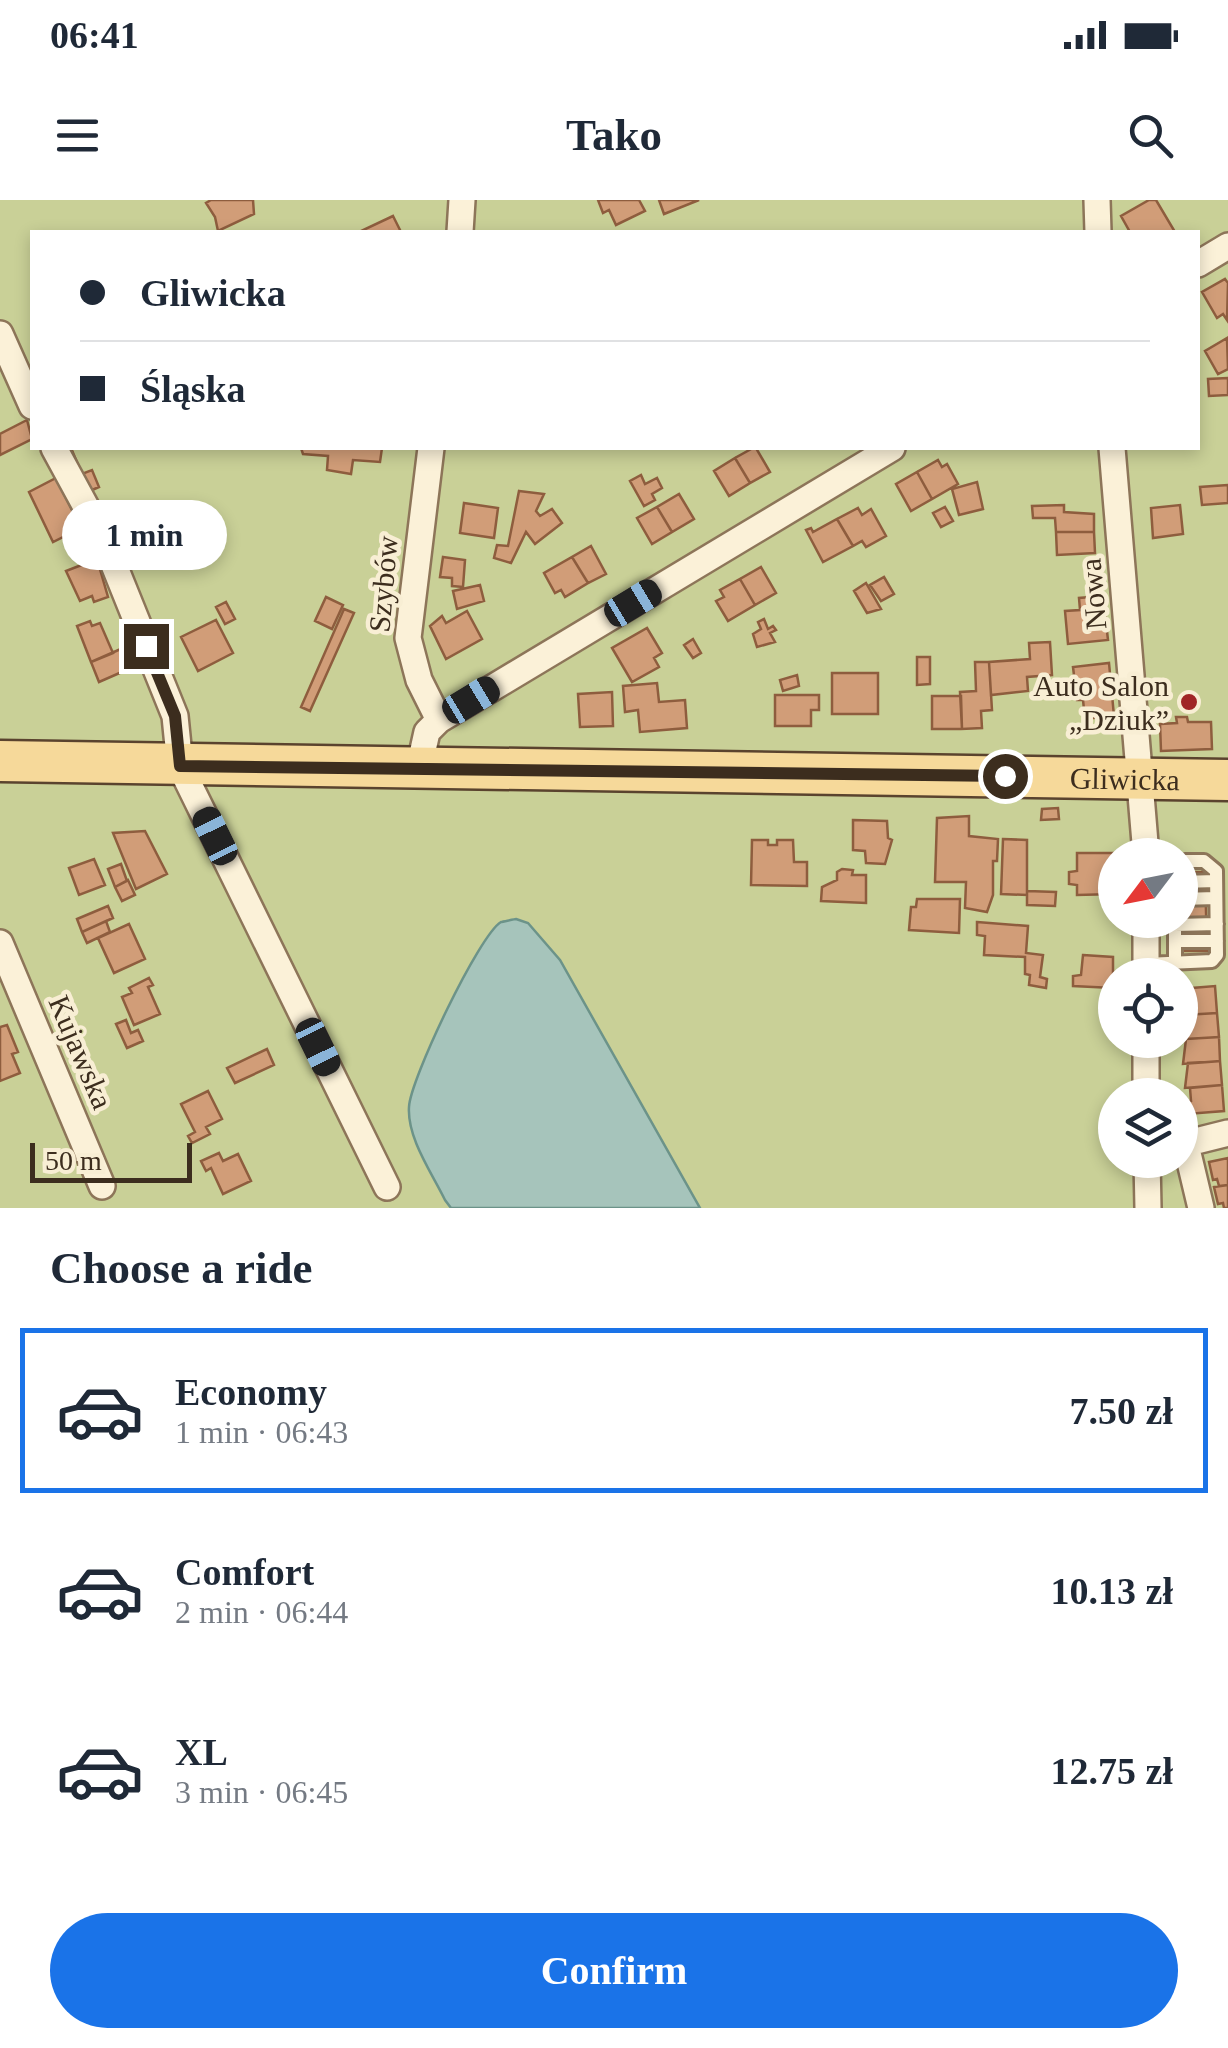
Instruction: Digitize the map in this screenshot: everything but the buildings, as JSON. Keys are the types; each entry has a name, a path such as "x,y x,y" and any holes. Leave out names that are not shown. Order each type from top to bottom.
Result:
{"main road":[{"name":"Gliwicka","path":"0,762 1228,780"}],"street":[{"path":"460,230 462,200"},
{"path":"1097,200 1098,230"},
{"path":"1200,263 1228,246"},
{"path":"0,334 30,402"},
{"path":"55,450 104,540 175,716 180,766 387,1187"},
{"name":"Szybów","path":"431,450 408,638 419,680 438,720"},
{"path":"419,768 427,732 438,720 889,450"},
{"name":"Nowa","path":"1112,450 1145,838"},
{"name":"Kujawska","path":"0,943 102,1186"},
{"path":"1198,1141 1228,1133"},
{"path":"1147,1178 1148,1208"},
{"path":"1193,1178 1202,1208"}],"lane":[{"path":"1198,860 1204,860 1216,871 1217,954 1212,961 1198,962"},
{"path":"1198,882 1216,882"},
{"path":"1198,898 1216,898"},
{"path":"1198,924 1216,924"},
{"path":"1175,938 1175,958"},
{"path":"1175,942 1216,940"}],"green space":[{"path":"0,200 1228,200 1228,1208 0,1208"}],"water":[{"path":"516,919 528,923 560,960 700,1208 451,1208 445,1200 412,1131 412,1092 447,1009 477,953 501,922"}],"place":[{"name":"Auto Salon „Dziuk”","path":"1189,702"}],"route":[{"path":"146,646 175,716 180,766 1005,776"}]}
